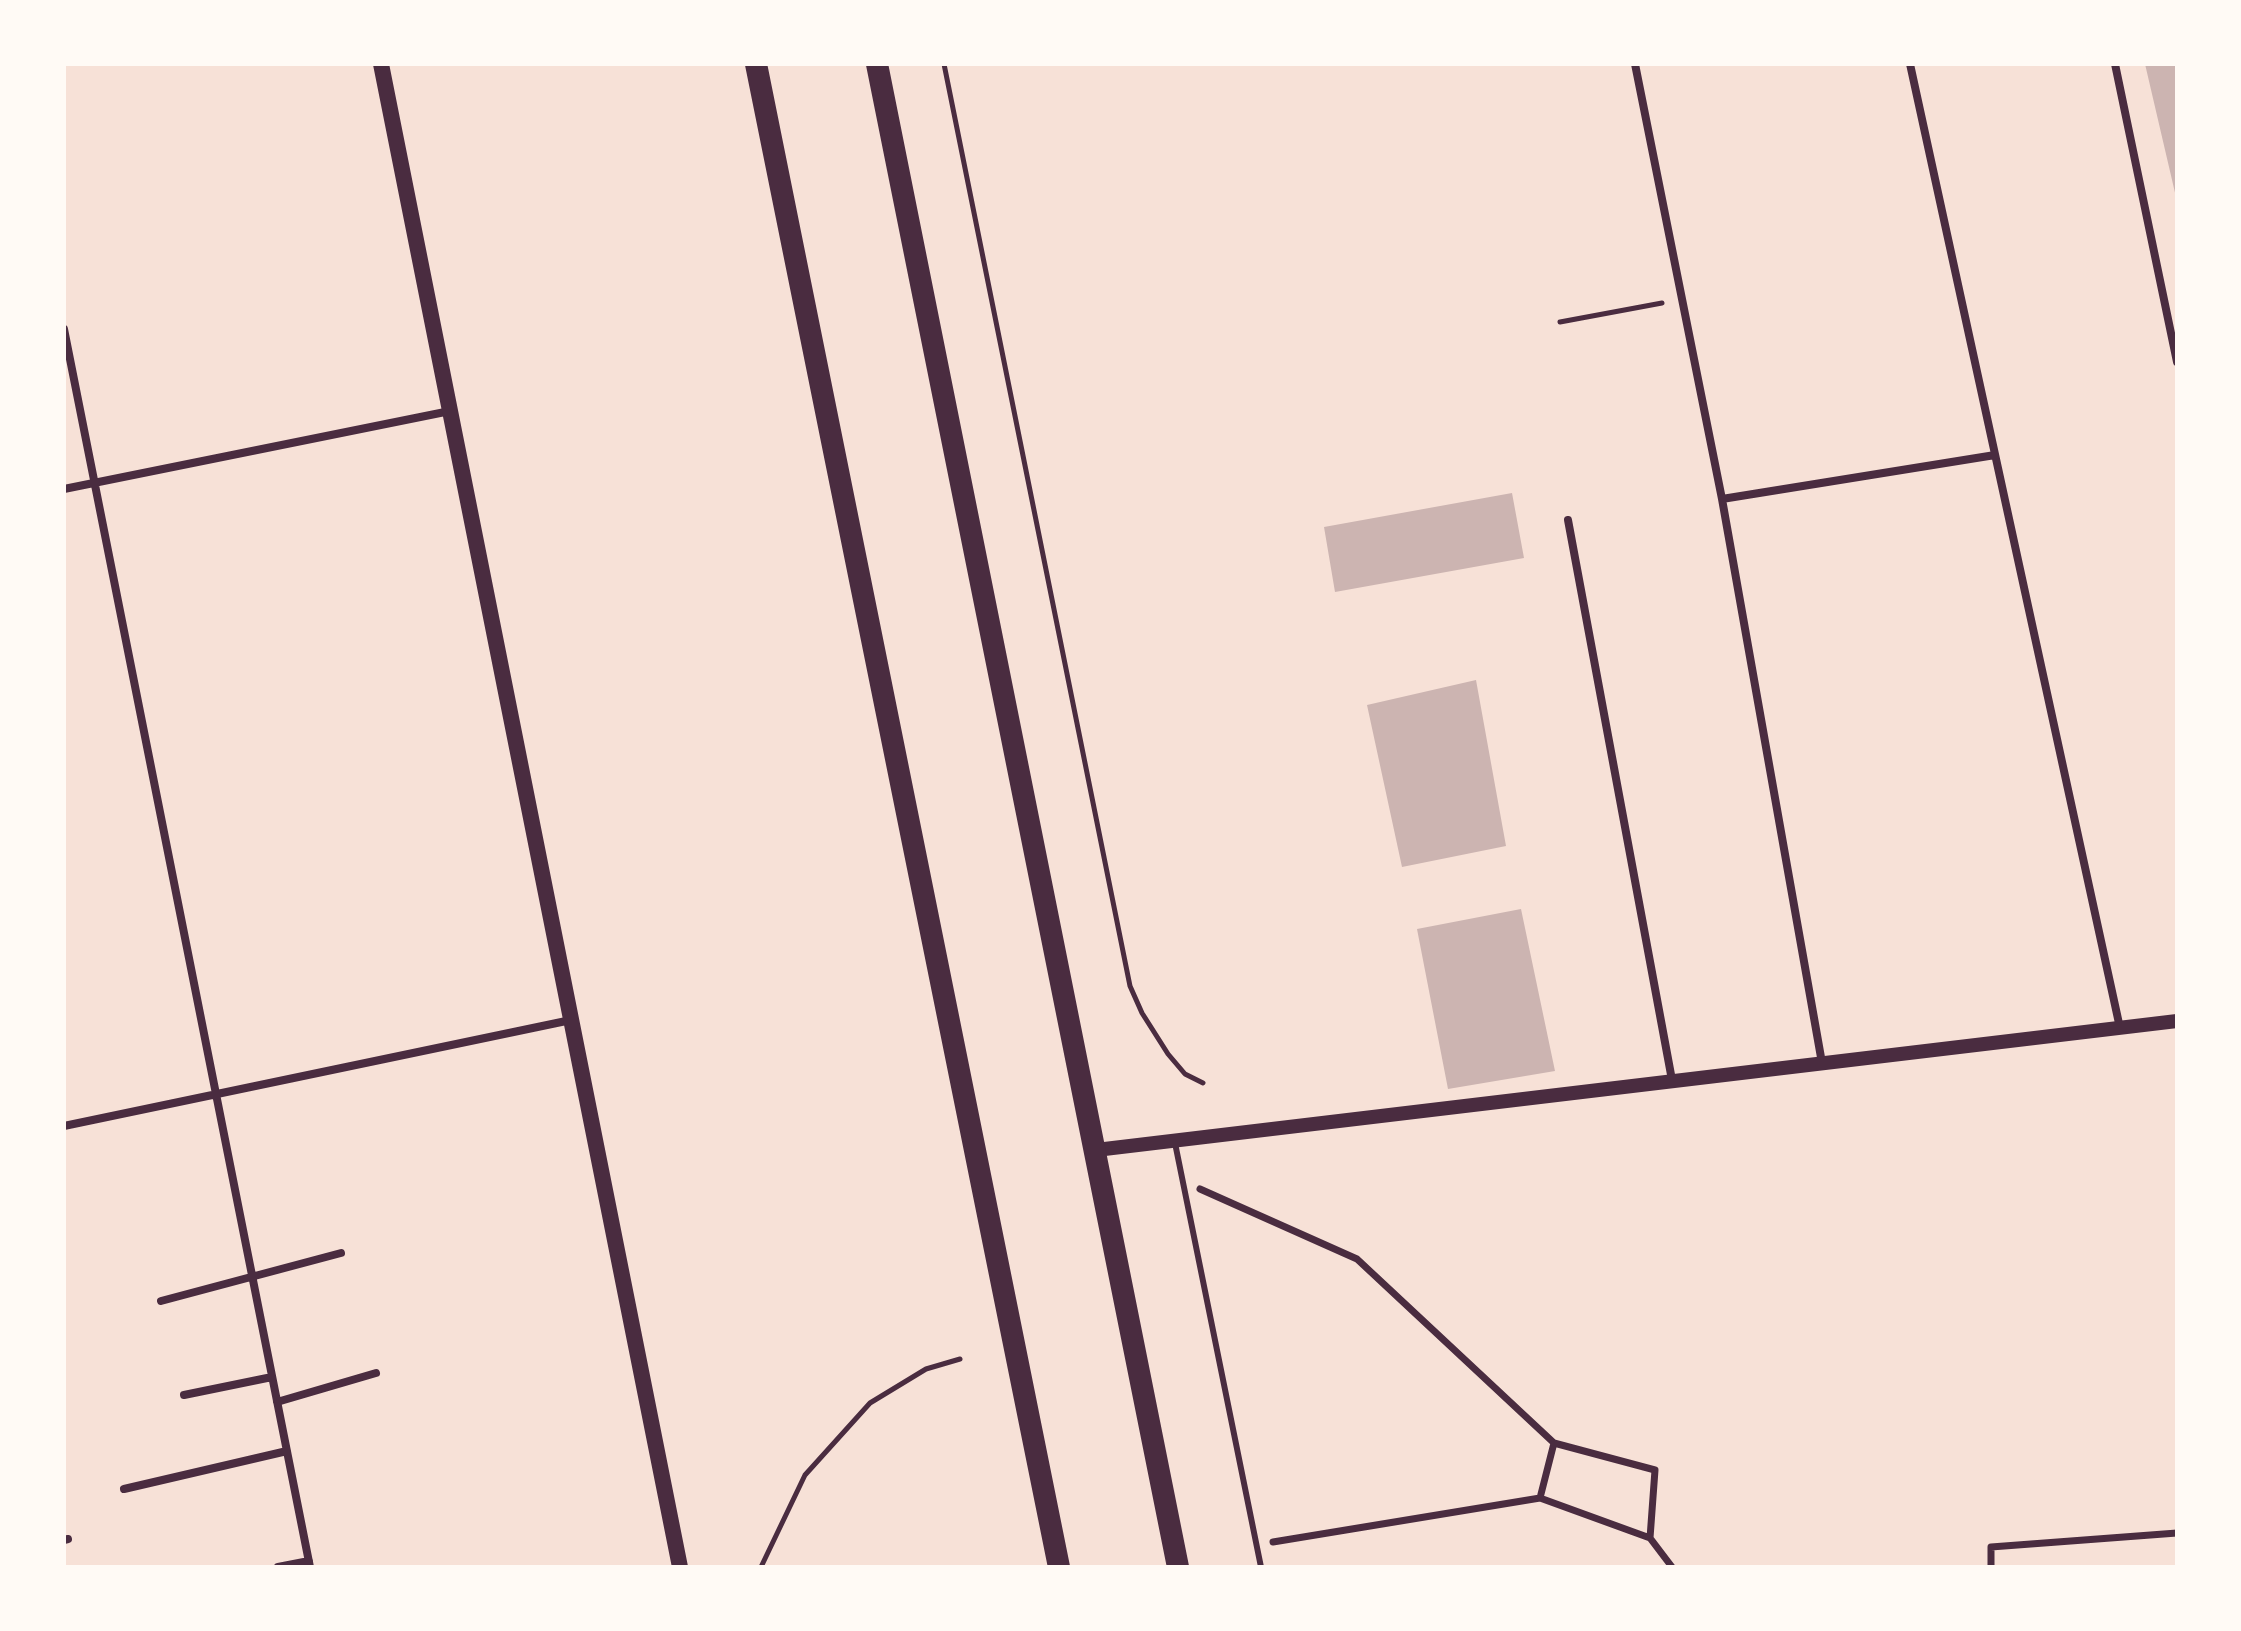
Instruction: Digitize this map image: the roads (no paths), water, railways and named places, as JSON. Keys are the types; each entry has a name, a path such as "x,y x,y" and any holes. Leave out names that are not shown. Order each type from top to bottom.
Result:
{"highway":[{"path":"756,64 1059,1567"},
{"path":"877,64 1178,1567"}],"main road":[{"path":"381,64 680,1567"}],"street":[{"path":"1635,64 1722,499 1822,1063"},
{"path":"1910,64 2120,1028"},
{"path":"2115,64 2177,362"},
{"path":"64,329 309,1564 278,1567"},
{"path":"64,489 450,411"},
{"path":"1722,499 1995,455"},
{"path":"1568,520 1672,1080"},
{"path":"64,1126 571,1020"},
{"path":"1096,1150 2177,1021"},
{"path":"1200,1189 1357,1259 1554,1443 1655,1470 1650,1538"},
{"path":"161,1301 341,1253"},
{"path":"277,1402 376,1373"},
{"path":"184,1395 272,1377"},
{"path":"1540,1498 1554,1443"},
{"path":"124,1489 287,1451"},
{"path":"1273,1542 1540,1498 1650,1538 1672,1567"},
{"path":"1991,1567 1991,1547 2177,1533"}],"lane":[{"path":"1175,1141 1261,1567"}]}
